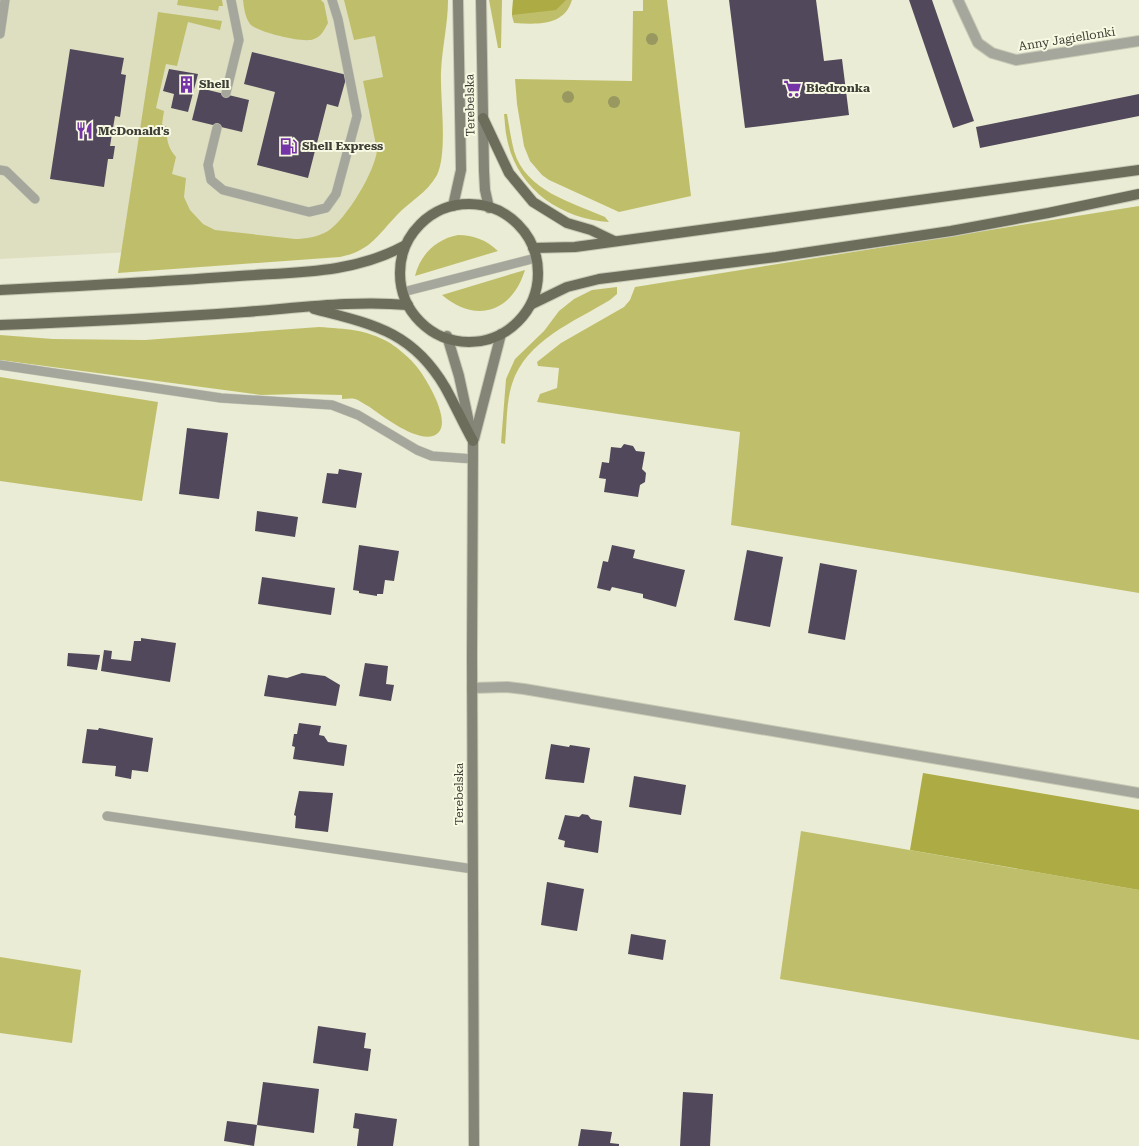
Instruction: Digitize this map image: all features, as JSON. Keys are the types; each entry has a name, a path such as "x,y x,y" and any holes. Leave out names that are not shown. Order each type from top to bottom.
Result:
{"main road":[{"path":"483,118 509,173 533,202 567,223 591,230 614,241"},
{"path":"533,248 575,247 1139,170"},
{"path":"532,304 567,287 599,279 776,257 951,231 1139,194"},
{"path":"471,204 489,208 516,224 533,248 536,258 538,281 532,304 520,321 501,334 492,338 472,341 447,336 423,323 408,305 403,292 400,270 404,246 413,229 436,211 453,206 471,204"},
{"path":"0,290 205,279 329,270 367,262 404,246"},
{"path":"0,325 157,318 383,303 408,305"},
{"path":"306,308 380,328 393,334 406,343 433,370 445,388 474,441"}],"street":[{"name":"Terebelska","path":"453,206 461,170 458,0"},
{"name":"Terebelska","path":"481,0 484,171 485,190 489,208"},
{"name":"Anny Jagiellonki","path":"958,0 978,43 992,53 1016,60 1139,41"},
{"name":"Terebelska","path":"474,1146 472,688 473,459 474,441 501,334"},
{"name":"Terebelska","path":"447,336 459,376 474,441"},
{"path":"472,688 507,687 524,689 1139,793"}],"lane":[{"path":"0,34 5,0"},
{"path":"226,93 239,40 231,0"},
{"path":"217,128 208,165 211,180 223,190 309,212 326,208 336,194 357,116 338,19 332,0"},
{"path":"3,171 35,199"},
{"path":"403,292 536,258"},
{"path":"0,365 221,398 332,405 358,415 417,450 432,456 473,459"},
{"path":"107,816 473,870"}],"shaded area":[{"path":"0,0 435,0 435,45 338,241 0,259"},
{"path":"178,0 222,0 223,6 219,6 218,11 177,5"},
{"path":"243,0 321,0 324,3 328,23 319,36 309,40 291,39 271,34 250,24 244,9"},
{"path":"344,0 448,0 441,72 443,125 442,153 437,175 433,181 366,247 359,251 340,257 118,273 158,12 222,21 220,30 188,22 177,66 166,64 156,108 164,111 162,124 167,127 168,143 176,157 172,174 186,178 184,197 190,210 203,224 215,230 295,239 303,239 320,235 328,231 343,216 351,206 365,182 371,170 377,150 363,81 383,77 375,36 354,40"},
{"path":"489,0 502,0 501,48 498,48"},
{"path":"513,0 572,0 568,9 563,15 548,22 531,24 514,23 512,16"},
{"path":"513,0 566,0 556,10 512,15"},
{"path":"643,0 667,0 691,196 619,212 549,180 542,175 530,161 524,146 517,104 515,79 632,81 633,11 643,11"},
{"path":"504,114 507,114 514,151 520,165 528,176 539,186 551,193 605,217 609,222 591,220 558,208 531,186 520,173 512,157 506,136"},
{"path":"1139,206 1139,593 731,525 740,432 537,402 540,394 557,388 559,368 538,366 537,362 561,343 624,307 630,300 635,287"},
{"path":"458,235 480,239 498,251 415,276 417,268 430,249 443,240"},
{"path":"525,270 519,284 511,296 502,304 491,309 480,311 467,309 455,304 442,295"},
{"path":"617,287 617,294 610,300 553,334 528,355 512,384 508,406 505,444 501,443 506,379 515,359 544,331 559,311 574,299 592,290"},
{"path":"319,327 364,332 381,338 404,354 417,367 427,381 441,414 442,423 440,431 433,436 425,437 417,435 399,427 358,400 342,399 342,395 261,395 0,360 0,335 53,339 145,340"},
{"path":"0,377 158,402 142,501 0,481"},
{"path":"923,773 1139,810 1139,890 910,850"},
{"path":"801,831 1139,890 1139,1040 780,979"},
{"path":"0,957 81,970 72,1043 0,1033"}],"building":[{"name":"Biedronka","path":"729,0 816,0 824,61 842,59 849,115 745,128"},
{"path":"909,0 932,0 974,121 953,128"},
{"name":"McDonald's","path":"70,49 124,58 121,74 126,75 120,117 115,116 110,146 115,146 113,159 108,159 104,187 50,179"},
{"path":"252,52 347,75 338,107 327,104 308,178 257,165 275,92 244,84"},
{"name":"Shell","path":"169,69 198,74 188,112 171,108 174,94 163,91"},
{"path":"200,88 249,100 242,132 192,120"},
{"path":"1139,94 1139,116 980,148 976,127"},
{"path":"187,428 228,433 219,499 179,494"},
{"path":"624,444 633,446 636,451 645,452 642,469 646,473 645,482 640,485 638,497 604,492 606,479 599,478 602,462 609,463 611,447 621,448"},
{"path":"339,469 362,473 356,508 322,503 327,473 338,474"},
{"path":"257,511 298,517 295,537 255,531"},
{"path":"359,545 399,551 394,581 385,580 383,594 377,594 377,596 359,593 359,591 353,590"},
{"path":"612,545 635,550 633,558 685,570 676,607 643,598 643,594 612,587 610,591 597,588 603,561 608,562"},
{"path":"747,550 783,557 770,627 734,620"},
{"path":"820,563 857,570 845,640 808,633"},
{"path":"262,577 335,588 331,615 258,604"},
{"path":"141,638 176,643 170,682 101,671 104,650 112,651 111,659 131,661 134,641 141,641"},
{"path":"68,653 100,655 97,670 67,666"},
{"path":"365,663 388,666 386,684 394,685 391,701 359,696"},
{"path":"302,673 325,676 340,685 336,706 264,696 268,675 287,678"},
{"path":"299,723 321,726 319,735 324,736 328,742 347,745 344,766 293,759 295,747 292,746 294,734 297,734"},
{"path":"99,728 153,738 148,772 132,770 131,779 115,776 116,766 82,763 87,729 98,730"},
{"path":"551,744 590,748 584,783 545,779"},
{"path":"634,776 686,785 681,815 629,807"},
{"path":"299,791 333,793 328,832 295,828 296,816 294,815"},
{"path":"582,814 588,815 591,819 602,821 598,853 564,847 565,841 558,839 565,815 579,817"},
{"path":"547,882 584,889 577,931 541,925"},
{"path":"631,934 666,940 663,960 628,954"},
{"path":"318,1026 366,1033 364,1048 371,1049 368,1071 313,1063"},
{"path":"263,1082 319,1089 314,1133 257,1125"},
{"path":"683,1092 713,1094 710,1146 680,1146"},
{"path":"355,1113 397,1119 393,1146 357,1146 359,1129 353,1128"},
{"path":"227,1121 257,1125 254,1146 224,1141"},
{"path":"581,1129 612,1132 610,1143 619,1144 619,1146 578,1146"}],"place":[{"name":"Shell","path":"186,84"},
{"name":"Biedronka","path":"793,88"},
{"name":"McDonald's","path":"85,131"},
{"name":"Shell Express","path":"289,146"}]}
